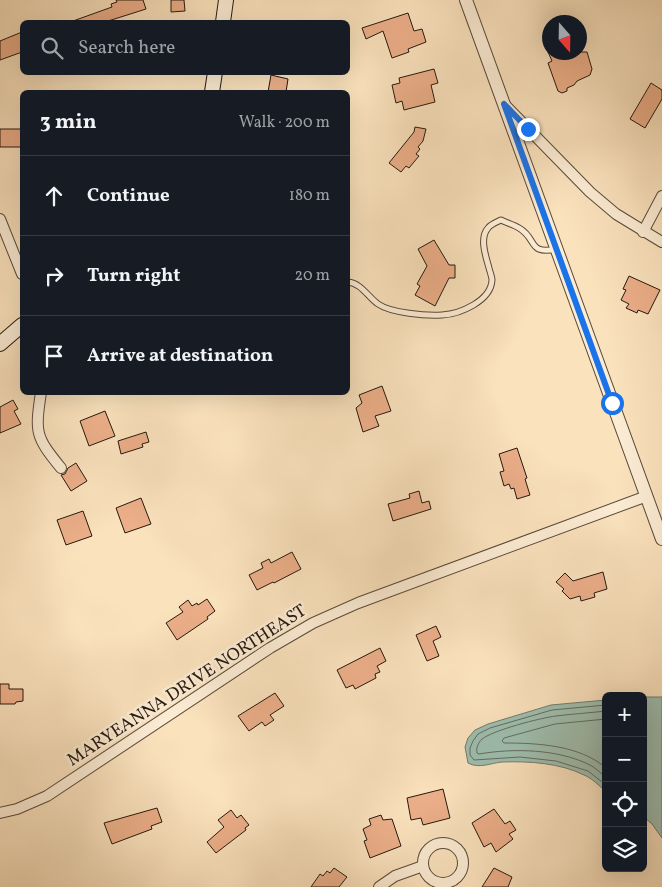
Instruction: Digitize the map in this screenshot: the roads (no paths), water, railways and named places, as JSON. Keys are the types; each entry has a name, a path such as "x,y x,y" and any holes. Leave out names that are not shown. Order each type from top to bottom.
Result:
{"main road":[{"path":"223,20 226,0"},
{"path":"212,90 215,75"},
{"path":"0,344 20,331"}],"street":[{"path":"466,0 662,539"},
{"path":"504,104 590,192 616,214 662,242"},
{"path":"643,232 662,196"},
{"path":"0,219 20,269"},
{"path":"41,395 38,420 39,437 43,445 62,468"},
{"name":"MARYEANNA DRIVE NORTHEAST","path":"0,813 17,809 47,796 270,648 313,623 358,603 647,496"},
{"path":"378,887 395,876 423,866"}],"lane":[{"path":"350,282 364,291 379,305 425,316 446,315 475,305 486,294 492,280 484,238 488,227 501,220 521,228 538,249 544,252 557,249"}],"water":[{"path":"647,697 662,697 662,838 647,820"},
{"path":"602,700 602,788 587,776 555,765 502,762 481,766 468,763 465,747 468,738 475,730 488,724 551,705"}]}
